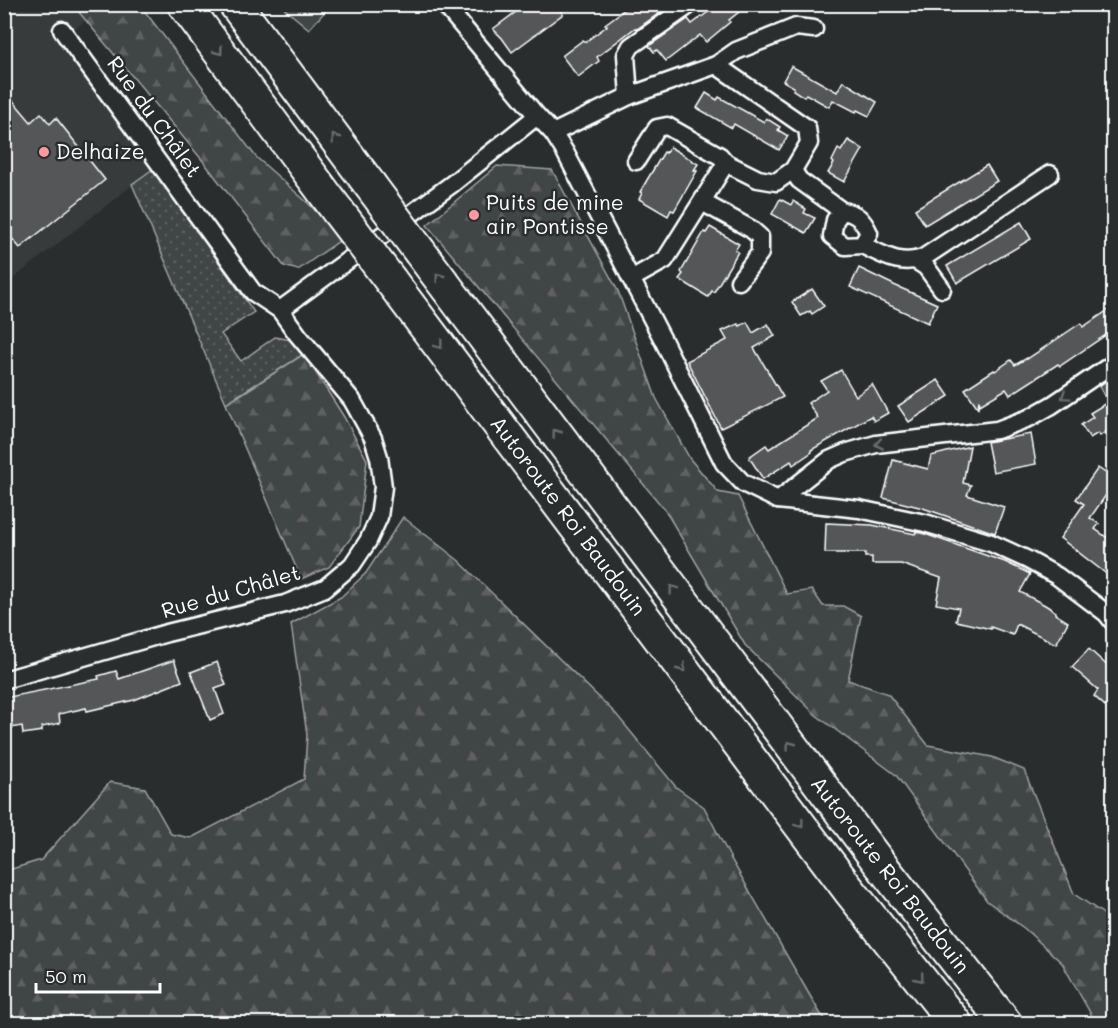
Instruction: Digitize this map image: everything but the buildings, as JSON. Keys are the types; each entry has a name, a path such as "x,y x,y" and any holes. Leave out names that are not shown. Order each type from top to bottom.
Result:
{"highway":[{"name":"Autoroute Roi Baudouin","path":"184,4 849,890 956,1023"},
{"name":"Autoroute Roi Baudouin","path":"235,4 849,824 1006,1023"}],"street":[{"path":"444,4 553,133 565,152 663,340 723,463 743,483 778,500 859,509 925,523 991,543 1057,576 1106,613 1113,623"},
{"path":"628,96 626,55 631,46 691,4"},
{"path":"553,133 628,96 716,65 736,51 796,27 814,29"},
{"name":"Rue du Châlet","path":"4,680 167,633 285,604 325,588 352,565 368,541 379,517 383,487 380,457 373,438 352,400 298,336 280,310 253,292 62,30"},
{"path":"636,161 657,128 667,126 720,156 726,163 758,179 776,182 793,170 809,143 807,128 716,65"},
{"path":"280,310 452,184 537,116"},
{"path":"631,279 665,260 726,163"},
{"path":"793,170 799,180 842,212 858,215 869,232 862,246"},
{"path":"842,212 835,220 832,236 845,246 862,246 901,262 915,260 923,258 1050,174"},
{"path":"702,202 751,229 760,237 760,253 739,280"},
{"path":"915,260 927,267 942,289"},
{"path":"778,500 829,460 845,453 876,444 997,430 1029,418 1113,363"}],"shaded area":[{"path":"5,5 73,5 85,21 61,40 153,169 5,285"}],"green space":[{"path":"73,5 140,5 256,157 309,204 339,241 298,270 284,266 203,161"},
{"path":"280,5 331,5 309,29"},
{"path":"497,166 552,170 618,291 656,398 690,459 718,492 738,496 787,594 812,590 823,606 843,606 861,616 848,680 888,694 928,745 992,757 1024,770 1074,894 1111,919 1113,925 1113,1023 1096,1023 1062,963 1025,929 987,901 896,775 816,715 745,645 665,510 427,225"},
{"path":"153,169 254,312 221,334 241,361 275,337 291,340 304,354 226,403 132,184"},
{"path":"304,354 344,417 367,460 359,527 329,567 301,579 226,404"},
{"path":"403,517 458,560 616,714 676,787 704,807 731,859 820,1013 829,1023 5,1023 5,871 41,860 110,782 145,788 171,834 191,838 304,779 307,735 291,624 341,597 366,573"}],"place":[{"name":"Delhaize","path":"44,152"},
{"name":"Puits de mine air Pontisse","path":"474,215"}]}
